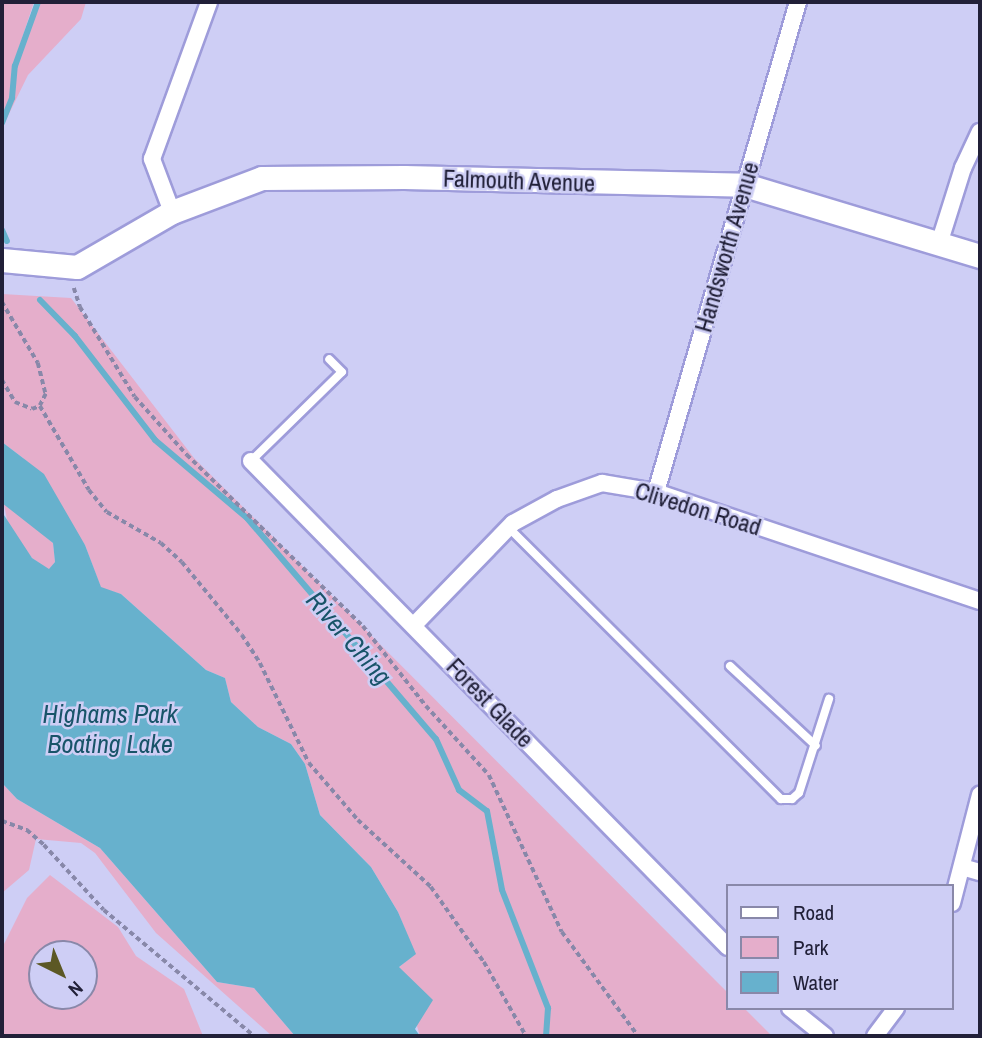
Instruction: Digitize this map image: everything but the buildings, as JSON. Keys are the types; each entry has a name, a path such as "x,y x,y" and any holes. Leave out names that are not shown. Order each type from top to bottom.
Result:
{"street":[{"path":"172,212 152,159 209,2"},
{"name":"Handsworth Avenue","path":"656,492 799,2"},
{"path":"939,244 963,167 980,132"},
{"name":"Falmouth Avenue","path":"68,266 77,267 172,212 262,178 745,185 980,256"},
{"path":"2,260 68,266"},
{"name":"Forest Glade","path":"251,461 726,945"},
{"name":"Clivedon Road","path":"414,625 509,528 557,499 602,483 656,492 980,601"},
{"path":"954,897 980,795"},
{"path":"962,867 980,872"},
{"path":"792,1010 825,1036"},
{"path":"875,1036 894,1010"}],"lane":[{"path":"251,461 342,372 329,359"},
{"path":"509,528 781,799 792,799 799,793 829,699"},
{"path":"730,666 816,746"}],"path":[{"path":"68,266 80,307 135,397 187,455 363,625 426,706 489,775 562,932 638,1036"},
{"path":"2,302 37,363 46,394 40,406 32,409 15,402 2,380"},
{"path":"40,406 89,491 107,512 161,543 182,562 242,635 260,663 309,763 358,820 431,887 484,961 526,1036"},
{"path":"2,821 27,830 104,910 254,1036"}],"green space":[{"path":"2,2 34,2 13,65 36,2 86,2 81,19 28,75 2,128"},
{"path":"2,294 71,298 194,458 726,991 726,1010 746,1010 772,1036 420,1036 399,967 415,954 398,912 371,867 320,815 305,764 291,744 258,727 231,702 225,678 206,670 121,594 101,588 85,545 23,458 2,442"},
{"path":"3,500 53,543 55,562 49,570 32,558 9,529"},
{"path":"2,783 17,799 100,848 217,982 254,988 295,1036 272,1036 156,933 95,853 81,843 36,839 29,870 2,893"},
{"path":"50,875 118,927 136,956 184,989 203,1036 2,1036 2,948 27,898"}],"water":[{"name":"Highams Park Boating Lake","path":"2,442 44,474 85,545 101,587 121,594 206,670 225,678 231,702 258,727 291,744 305,764 320,815 371,867 398,912 416,954 399,967 433,1000 415,1029 420,1036 295,1036 254,988 217,982 100,848 17,799 2,783 2,512 32,558 49,569 55,562 53,543 2,503"}],"waterway":[{"name":"River Ching","path":"2,123 12,98 15,66 38,2"},
{"name":"River Ching","path":"2,230 7,241"},
{"name":"River Ching","path":"40,300 75,336 155,440 247,518 436,739 459,790 487,811 502,890 548,1008 546,1036"}]}
